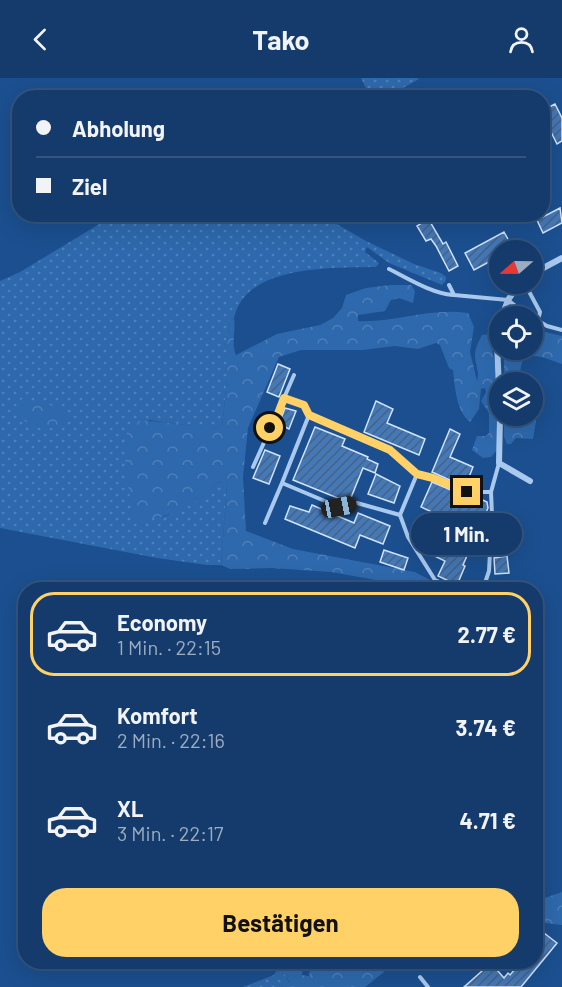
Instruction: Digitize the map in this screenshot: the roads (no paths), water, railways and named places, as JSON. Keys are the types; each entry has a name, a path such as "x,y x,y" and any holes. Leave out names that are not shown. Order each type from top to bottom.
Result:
{"street":[{"path":"543,268 562,258"},
{"path":"506,306 512,294"},
{"path":"500,426 499,463 530,481"}],"lane":[{"path":"388,269 443,294 508,300 516,306"},
{"path":"449,285 454,296"},
{"path":"543,324 562,330"},
{"path":"254,467 294,375"},
{"path":"284,398 304,405 309,415 390,450 417,474 467,492 491,492"},
{"path":"265,523 309,415"},
{"path":"485,582 489,571 491,492 499,463"},
{"path":"417,474 400,516 408,537 435,580 439,582"},
{"path":"282,483 339,507 357,503 400,516"},
{"path":"420,977 428,987"}]}
